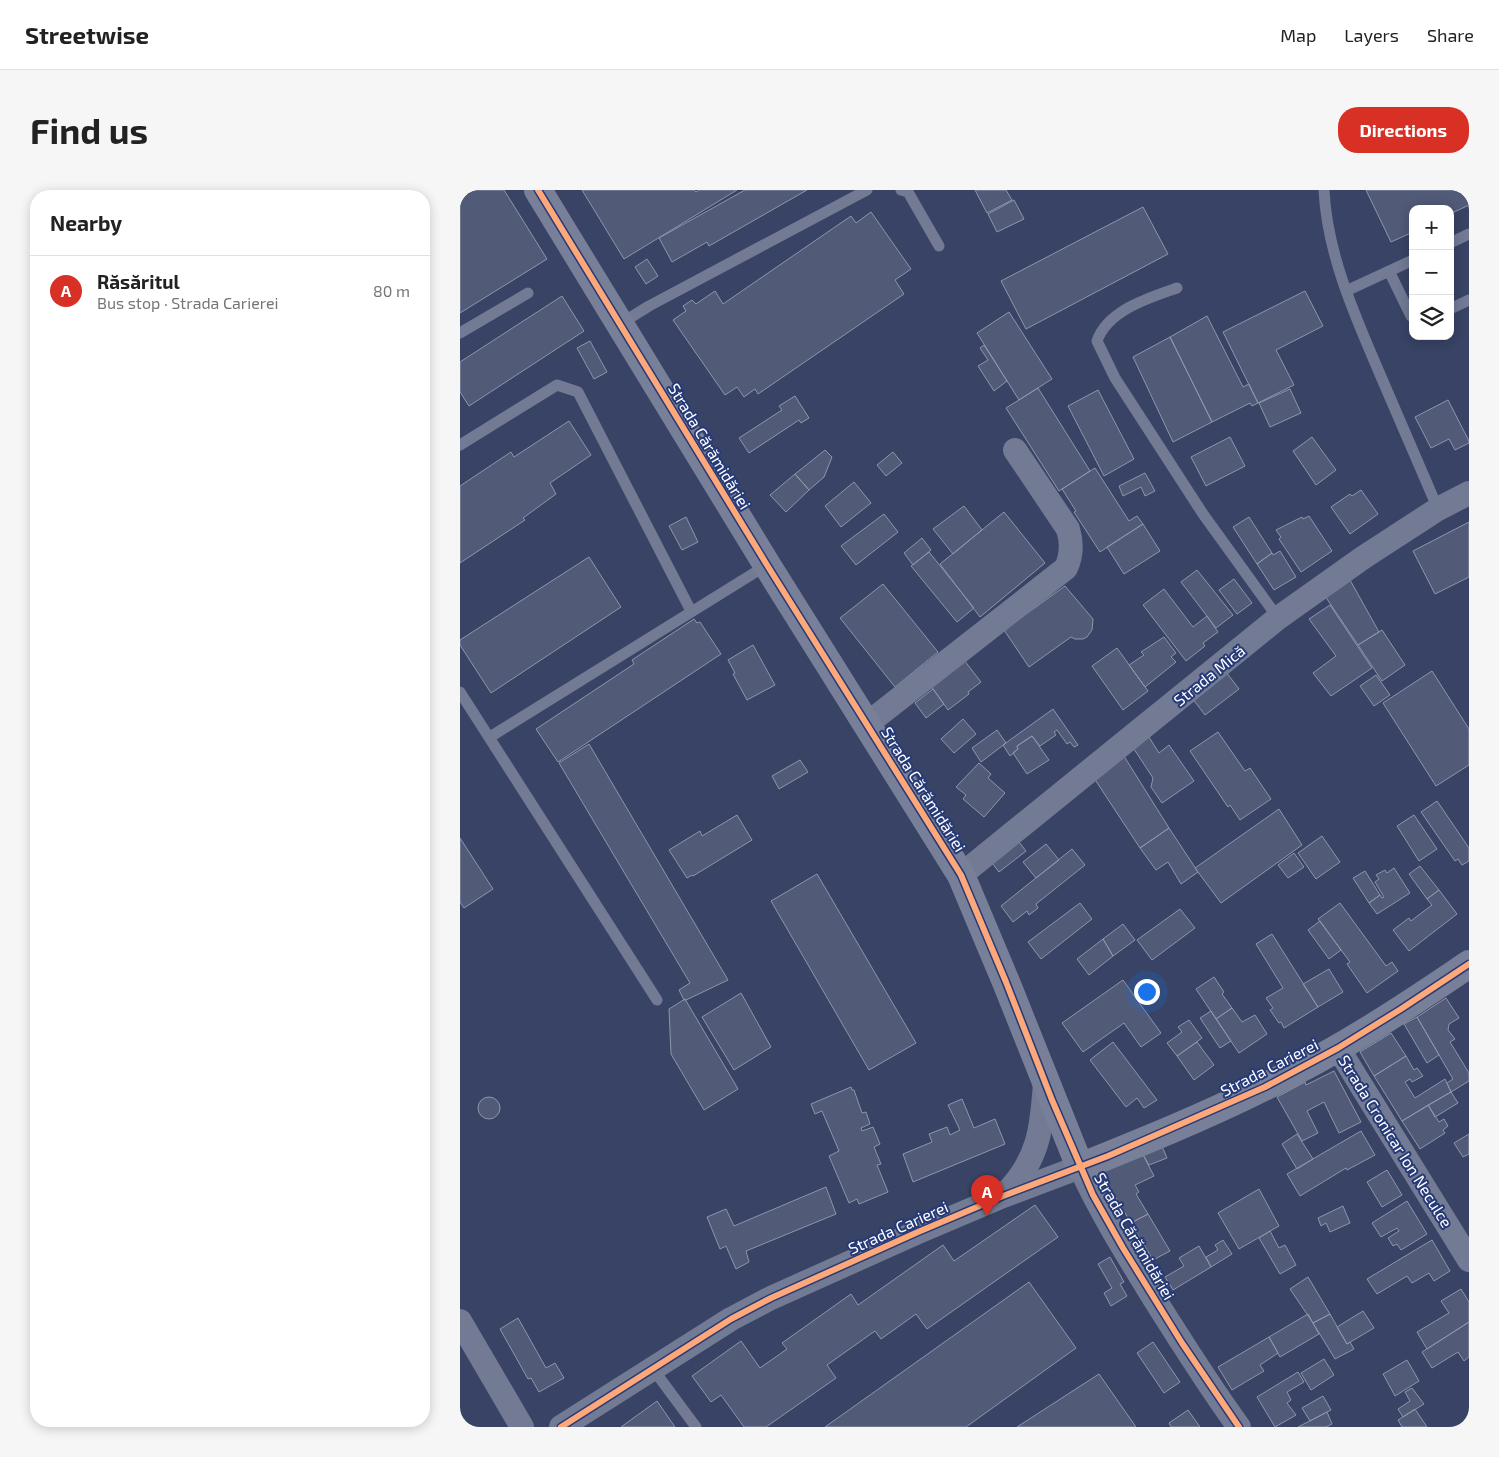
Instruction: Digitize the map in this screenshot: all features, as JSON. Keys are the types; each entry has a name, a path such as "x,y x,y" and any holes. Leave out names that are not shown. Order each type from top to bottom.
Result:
{"street":[{"name":"Strada Cărămidăriei","path":"538,190 767,565 961,875 1093,1196 1182,1343 1239,1427"},
{"path":"867,724 1066,568 1071,557 1068,529 1015,450"},
{"name":"Strada Mică","path":"961,875 1278,618 1364,557 1438,509 1469,493"},
{"name":"Strada Carierei","path":"561,1427 731,1319 771,1298 918,1232 1003,1196 1080,1167 1265,1087 1338,1048 1469,964"},
{"name":"Strada Cronicar Ion Neculce","path":"1338,1048 1469,1260"},
{"path":"1003,1196 1026,1170 1035,1152 1043,1117 1045,1082"},
{"path":"460,1320 522,1427"}],"lane":[{"path":"620,324 649,306 867,190"},
{"path":"901,190 908,192 938,246"},
{"path":"1324,190 1332,244 1346,291 1438,509"},
{"path":"1454,241 1469,234"},
{"path":"1346,291 1409,262"},
{"path":"1389,271 1409,312"},
{"path":"1177,288 1129,308 1108,322 1100,332 1097,341 1115,378 1203,514 1278,618"},
{"path":"460,333 528,293"},
{"path":"1454,307 1469,300"},
{"path":"460,445 557,386 578,392 692,611"},
{"path":"490,737 767,565"},
{"path":"460,692 657,1000"},
{"path":"653,1369 696,1427"}],"building":[{"path":"460,190 504,190 547,259 460,313"},
{"path":"582,190 694,190 696,192 699,190 737,190 624,259"},
{"path":"745,190 807,190 709,246 707,242 672,262 659,238"},
{"path":"975,190 1006,190 1012,200 987,213"},
{"path":"1366,190 1469,190 1469,205 1454,212 1454,205 1409,205 1409,234 1391,242"},
{"path":"1014,200 1024,219 997,232 988,214"},
{"path":"1143,207 1168,254 1026,329 1001,281"},
{"path":"871,212 911,269 895,280 904,294 758,394 755,389 744,397 737,387 725,395 673,320 686,311 683,306 692,300 696,304 715,291 723,304 851,216 856,223"},
{"path":"647,259 658,276 646,284 635,267"},
{"path":"1305,291 1323,326 1276,350 1294,385 1258,403 1223,332"},
{"path":"562,296 584,331 469,406 460,392 460,362"},
{"path":"1009,312 1052,379 1019,400 977,333"},
{"path":"1207,316 1243,387 1249,384 1258,403 1252,406 1250,403 1212,422 1170,337"},
{"path":"1170,337 1212,422 1173,442 1133,357"},
{"path":"590,341 607,372 594,379 577,348"},
{"path":"984,345 1007,381 994,391 978,366 988,360 980,348"},
{"path":"1038,388 1090,471 1059,491 1006,408"},
{"path":"1290,389 1301,413 1270,427 1259,403"},
{"path":"1098,390 1134,459 1104,476 1068,406"},
{"path":"795,396 809,418 801,423 799,420 749,453 739,438 782,410 779,406"},
{"path":"1448,400 1469,443 1455,450 1449,439 1431,448 1415,417"},
{"path":"569,421 591,455 550,483 556,494 523,518 525,520 460,563 460,486 511,452 514,457"},
{"path":"1230,437 1245,466 1206,486 1191,457"},
{"path":"1312,437 1336,470 1316,485 1293,451"},
{"path":"825,450 832,457 824,477 809,490 795,474"},
{"path":"893,452 902,463 886,476 877,465"},
{"path":"1095,468 1129,521 1137,516 1143,524 1100,552 1074,512 1076,511 1062,489"},
{"path":"1145,473 1155,491 1145,496 1141,487 1123,496 1119,486"},
{"path":"795,474 809,490 786,512 770,495"},
{"path":"854,482 871,503 841,527 825,506"},
{"path":"1361,490 1378,514 1350,534 1331,507 1350,494 1352,496"},
{"path":"964,506 982,530 953,554 933,529"},
{"path":"1004,512 1045,563 980,617 940,564"},
{"path":"884,514 898,532 856,565 841,546"},
{"path":"1309,516 1332,551 1301,572 1279,539 1281,537 1276,530 1302,517 1303,519"},
{"path":"686,517 698,542 682,550 669,526"},
{"path":"1249,517 1272,553 1257,564 1233,527"},
{"path":"1469,522 1469,577 1435,594 1413,551"},
{"path":"1143,524 1160,551 1124,574 1107,547"},
{"path":"922,538 931,550 913,565 904,553"},
{"path":"1280,551 1296,577 1274,590 1257,564 1272,553 1273,555"},
{"path":"929,552 974,608 957,622 911,566"},
{"path":"589,557 621,607 491,693 460,645 460,640"},
{"path":"1197,570 1233,615 1216,628 1181,582"},
{"path":"1234,579 1252,603 1237,614 1219,590"},
{"path":"1350,580 1379,632 1358,645 1325,596"},
{"path":"883,584 938,652 895,687 840,618"},
{"path":"1065,586 1093,619 1092,630 1083,639 1071,637 1029,667 1004,630"},
{"path":"1164,589 1193,627 1207,616 1218,632 1203,643 1205,646 1186,661 1143,605"},
{"path":"1330,605 1372,668 1331,696 1313,673 1336,656 1309,619"},
{"path":"694,619 697,623 700,622 721,654 558,762 536,729 634,664 632,660"},
{"path":"1382,630 1405,665 1382,681 1358,645"},
{"path":"1164,637 1176,653 1171,657 1176,662 1145,687 1129,665 1144,655 1141,652"},
{"path":"753,645 775,685 747,700 728,660"},
{"path":"1117,648 1148,691 1123,710 1092,666"},
{"path":"964,660 981,682 948,710 931,686"},
{"path":"1432,671 1469,729 1469,765 1436,786 1383,703"},
{"path":"1226,672 1239,689 1205,715 1192,698"},
{"path":"1376,675 1390,695 1374,706 1360,686"},
{"path":"933,689 944,704 926,718 915,703"},
{"path":"1053,709 1078,745 1074,747 1070,742 1067,744 1057,730 1054,732 1056,735 1040,746 1032,736 1017,746 1018,749 1010,756 1003,745"},
{"path":"963,719 976,734 954,753 941,739"},
{"path":"997,730 1006,743 981,762 972,748"},
{"path":"1218,732 1245,771 1250,768 1271,799 1240,820 1230,805 1228,807 1190,751"},
{"path":"1147,734 1159,753 1169,745 1194,781 1162,803 1151,787 1153,778 1132,746"},
{"path":"1032,736 1049,760 1027,774 1013,753 1018,749 1017,746"},
{"path":"589,744 728,980 684,1000 679,990 690,983 559,763"},
{"path":"1122,753 1169,828 1140,848 1092,775"},
{"path":"800,760 808,772 779,789 772,776"},
{"path":"979,763 991,774 988,778 1005,793 984,817 963,799 966,795 956,787"},
{"path":"1437,801 1469,848 1469,861 1462,865 1458,859 1455,861 1421,812"},
{"path":"1279,809 1302,845 1221,903 1195,868"},
{"path":"737,815 752,840 687,878 669,850 700,831 702,836"},
{"path":"1414,815 1437,849 1419,861 1397,826"},
{"path":"1169,828 1198,872 1181,884 1168,862 1156,870 1140,848"},
{"path":"1322,836 1340,862 1316,879 1298,853"},
{"path":"460,838 493,889 464,908 460,902"},
{"path":"1016,838 1026,851 999,872 989,859"},
{"path":"1046,844 1059,860 1036,878 1023,862"},
{"path":"1072,849 1085,865 1036,904 1038,908 1029,915 1027,911 1013,922 1001,906"},
{"path":"1294,853 1304,867 1288,878 1278,865"},
{"path":"1420,866 1439,890 1427,899 1409,874"},
{"path":"1394,868 1410,893 1377,914 1369,903 1380,895 1382,898 1384,897 1375,882 1379,879 1376,875 1385,870 1387,873"},
{"path":"1365,871 1380,895 1369,903 1353,878"},
{"path":"817,874 916,1043 869,1070 771,901"},
{"path":"1439,890 1457,914 1409,951 1393,930 1409,918 1411,921 1432,905 1427,899"},
{"path":"1080,903 1092,919 1041,959 1028,942"},
{"path":"1340,903 1386,966 1392,962 1398,971 1367,993 1347,964 1350,962 1318,919"},
{"path":"1180,909 1195,928 1152,960 1137,940"},
{"path":"1320,921 1341,950 1329,959 1308,930"},
{"path":"1123,924 1135,940 1113,956 1103,939"},
{"path":"1272,934 1318,1007 1284,1028 1270,1010 1273,1008 1266,998 1283,988 1256,944"},
{"path":"1103,939 1113,956 1089,975 1077,959"},
{"path":"1329,969 1343,992 1318,1007 1303,984"},
{"path":"1214,977 1224,992 1222,994 1232,1008 1216,1019 1196,989"},
{"path":"1123,980 1161,1033 1141,1047 1124,1023 1083,1052 1062,1023"},
{"path":"741,993 771,1047 734,1070 702,1017"},
{"path":"1446,998 1459,1018 1449,1024 1448,1030 1455,1039 1450,1042 1469,1073 1469,1081 1451,1092 1447,1083 1453,1079 1417,1017"},
{"path":"685,999 738,1089 704,1110 671,1054 669,1009"},
{"path":"1232,1008 1242,1022 1255,1015 1267,1034 1239,1053 1216,1019"},
{"path":"1211,1011 1231,1041 1220,1048 1200,1018"},
{"path":"1417,1017 1439,1055 1427,1063 1404,1024"},
{"path":"1189,1020 1202,1038 1177,1056 1167,1043 1182,1032 1178,1027"},
{"path":"1391,1033 1406,1056 1374,1076 1360,1052"},
{"path":"1113,1042 1157,1100 1144,1108 1137,1098 1126,1107 1090,1060"},
{"path":"1197,1042 1214,1065 1194,1080 1177,1056"},
{"path":"1406,1056 1414,1070 1417,1068 1423,1076 1412,1082 1410,1079 1405,1082 1415,1098 1445,1079 1451,1092 1402,1121 1374,1076"},
{"path":"1334,1071 1361,1122 1339,1133 1324,1102 1307,1111 1318,1133 1302,1141 1277,1097 1305,1082 1306,1085"},
{"path":"851,1087 854,1090 862,1113 866,1112 870,1124 861,1128 862,1131 873,1127 880,1144 874,1147 881,1164 877,1165 888,1192 859,1204 857,1199 849,1203 829,1156 839,1151 822,1111 815,1114 811,1104"},
{"path":"1451,1092 1458,1103 1435,1117 1428,1105"},
{"path":"489,1097 497,1100 500,1108 497,1116 489,1119 481,1116 478,1108 481,1100"},
{"path":"962,1099 974,1128 995,1119 1005,1144 913,1182 903,1154 932,1142 929,1134 947,1127 950,1135 960,1130 948,1105"},
{"path":"1428,1105 1439,1122 1444,1119 1448,1126 1443,1130 1445,1133 1420,1149 1402,1121"},
{"path":"1361,1131 1375,1155 1347,1170 1346,1168 1300,1196 1287,1174"},
{"path":"1297,1134 1313,1159 1297,1169 1282,1144"},
{"path":"1469,1134 1469,1154 1463,1157 1454,1143"},
{"path":"1161,1144 1167,1158 1149,1165 1141,1151"},
{"path":"1141,1151 1154,1176 1135,1185 1139,1192 1136,1194 1148,1214 1131,1223 1098,1168"},
{"path":"1387,1170 1402,1195 1382,1207 1367,1182"},
{"path":"826,1187 836,1214 746,1251 749,1262 736,1269 726,1246 720,1249 707,1217 726,1209 734,1226"},
{"path":"1259,1189 1279,1226 1239,1249 1218,1213"},
{"path":"1407,1201 1427,1234 1401,1250 1397,1244 1393,1246 1388,1238 1399,1231 1397,1228 1381,1237 1372,1223"},
{"path":"1035,1205 1058,1237 927,1329 916,1314 881,1339 875,1331 827,1365 836,1378 766,1427 744,1427 721,1395 711,1402 692,1376 741,1341 760,1368 787,1349 782,1343 851,1294 858,1305 943,1245 954,1261"},
{"path":"1343,1206 1350,1223 1330,1232 1326,1223 1321,1226 1318,1218"},
{"path":"1148,1214 1170,1251 1153,1260 1131,1223"},
{"path":"1270,1231 1279,1248 1285,1245 1296,1265 1280,1274 1259,1238"},
{"path":"1223,1240 1232,1254 1211,1267 1206,1257 1218,1250 1215,1245"},
{"path":"1432,1240 1450,1271 1434,1281 1429,1273 1412,1283 1407,1276 1377,1294 1367,1279"},
{"path":"1199,1246 1211,1267 1173,1290 1165,1277 1184,1266 1179,1258"},
{"path":"1110,1257 1124,1282 1120,1284 1127,1296 1111,1306 1104,1293 1112,1288 1098,1264"},
{"path":"1308,1277 1330,1314 1313,1323 1290,1289"},
{"path":"1029,1282 1076,1348 966,1427 825,1427"},
{"path":"1461,1289 1469,1302 1469,1322 1427,1349 1417,1332 1449,1313 1441,1301"},
{"path":"1363,1311 1374,1328 1347,1344 1337,1327"},
{"path":"1308,1314 1319,1334 1280,1357 1269,1337"},
{"path":"1330,1314 1347,1344 1350,1342 1354,1349 1335,1359 1313,1323"},
{"path":"518,1318 546,1368 555,1363 564,1378 539,1392 531,1378 528,1379 500,1329"},
{"path":"1469,1322 1469,1357 1464,1361 1458,1352 1432,1368 1422,1352"},
{"path":"1269,1337 1278,1353 1260,1365 1264,1371 1232,1390 1218,1367"},
{"path":"1153,1342 1180,1382 1164,1393 1137,1353"},
{"path":"1324,1359 1334,1375 1311,1390 1301,1373"},
{"path":"1407,1360 1419,1381 1395,1396 1383,1374"},
{"path":"1298,1372 1304,1382 1287,1392 1291,1400 1287,1403 1296,1415 1275,1427 1257,1397"},
{"path":"1099,1374 1136,1427 1017,1427"},
{"path":"1412,1388 1424,1404 1403,1417 1398,1409 1410,1401 1405,1392"},
{"path":"1323,1396 1331,1410 1310,1421 1302,1408"},
{"path":"657,1401 675,1427 621,1427"},
{"path":"1415,1409 1427,1427 1402,1427 1398,1420"},
{"path":"1188,1410 1200,1427 1171,1427 1169,1423"},
{"path":"1327,1412 1332,1424 1326,1427 1298,1427"}],"cycle path":[{"path":"538,190 767,565 961,875 1006,982 1052,1100 1093,1195 1123,1248 1182,1343 1239,1427"},
{"path":"561,1427 731,1319 771,1298 918,1232 1003,1196 1108,1156 1265,1087 1338,1048 1469,964"}],"place":[{"name":"Răsăritul","path":"987,1216"}]}
